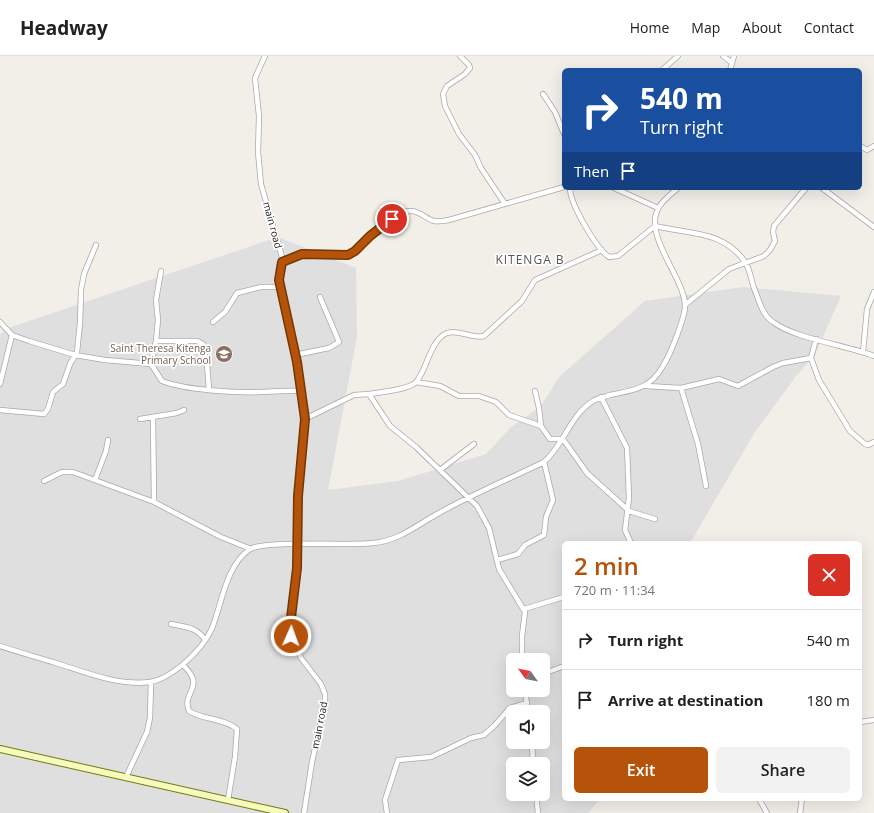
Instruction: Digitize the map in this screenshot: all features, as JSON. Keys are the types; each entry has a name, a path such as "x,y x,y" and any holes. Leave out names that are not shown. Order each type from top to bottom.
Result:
{"main road":[{"path":"0,749 285,813"}],"street":[{"name":"main road","path":"265,56 255,78 259,116 258,152 262,184 282,262 279,280 280,287 295,355 305,419 298,496 298,545 295,590 290,626 291,636 301,658 321,684 325,694 325,704 312,762 304,813"},
{"path":"460,56 470,68 466,74 447,86 443,94 445,106 459,134 478,158 485,174 505,204"},
{"path":"664,68 678,56"},
{"path":"723,56 732,68"},
{"path":"732,68 734,56"},
{"path":"544,94 555,112 562,129"},
{"path":"862,147 867,150 874,146"},
{"path":"282,262 302,254 348,255 355,251 370,236 404,212 411,210 419,212 436,221 449,220 562,188"},
{"path":"570,190 571,200 594,241 609,257 614,258 655,226"},
{"path":"618,190 658,208"},
{"path":"676,190 666,198 658,208 655,226 686,305"},
{"path":"646,386 655,378 670,354 686,305 710,286 724,272 758,259 770,250 775,241 773,232 774,226 804,190"},
{"path":"825,190 874,227"},
{"path":"655,226 672,230 706,234 731,247 746,263 751,282 768,318 782,327 816,339 874,356"},
{"path":"0,410 34,414 46,412 53,392 63,384 78,347 81,290 84,274 96,245"},
{"path":"416,382 430,355 446,334 452,332 484,336 522,301 536,280 602,250"},
{"path":"161,271 156,300 158,320 156,341 151,364 162,380 199,390 209,389 258,392 280,390 300,391"},
{"path":"213,322 225,312 236,293 257,288 280,287"},
{"path":"863,352 867,308 874,292"},
{"path":"295,355 329,348 339,342 320,298"},
{"path":"0,322 12,335 75,355 105,360 151,364"},
{"path":"0,384 12,335"},
{"path":"816,339 811,358 819,380 847,428 865,444 874,442"},
{"path":"156,341 197,341 203,344 207,364 209,389"},
{"path":"44,482 62,472 73,472 154,502 221,537 251,549 274,545 354,544 390,540 469,497 544,462 551,456 582,410 594,400 646,386 681,388 714,379 722,380 736,386 741,386 773,367 811,358"},
{"path":"305,419 354,395 393,390 416,382 440,386 459,396 479,396 496,402 509,415 541,426"},
{"path":"681,388 698,444 706,486"},
{"path":"535,391 541,426 550,439 562,440 587,474 632,514 643,514 655,519"},
{"path":"369,394 390,426 440,470 477,506 489,528 502,574 524,609 522,653"},
{"path":"601,397 627,448 628,498 625,530 630,541"},
{"path":"140,419 177,413 184,410"},
{"path":"153,417 154,502"},
{"path":"95,480 106,451 108,440"},
{"path":"440,470 474,444"},
{"path":"497,560 518,554 525,545 544,535 546,517 553,496 544,462"},
{"path":"0,646 91,675 133,682 150,682 166,676 183,665 205,640 213,626 228,578 251,549"},
{"path":"524,609 562,598"},
{"path":"171,624 185,625 200,633 205,640"},
{"path":"183,665 192,673 194,681 187,706 189,711 202,717 231,724 237,729 234,767 228,800"},
{"path":"550,671 562,667"},
{"path":"126,777 147,732 150,718 150,682"},
{"path":"387,813 385,800 392,783 398,760 431,757 471,738 484,735 492,729 510,708 527,703 526,697"},
{"path":"862,722 874,720"},
{"path":"537,801 538,813"},
{"path":"760,801 767,813"},
{"path":"800,813 802,801"}],"shaded area":[{"path":"278,237 356,268 357,337 328,490 398,481 486,454 510,428 541,406 559,377 645,301 743,287 841,296 815,355 797,375 755,432 691,541 562,541 562,801 598,801 588,813 0,813 0,334 8,328"}],"place":[{"name":"Saint Theresa Kitenga Primary School","path":"224,354"}],"district":[{"name":"KITENGA B","path":"530,260"}],"route":[{"path":"291,636 290,626 297,568 299,480 305,419 297,362 279,280 282,262 302,254 348,255 355,251 370,236 392,219"}]}
